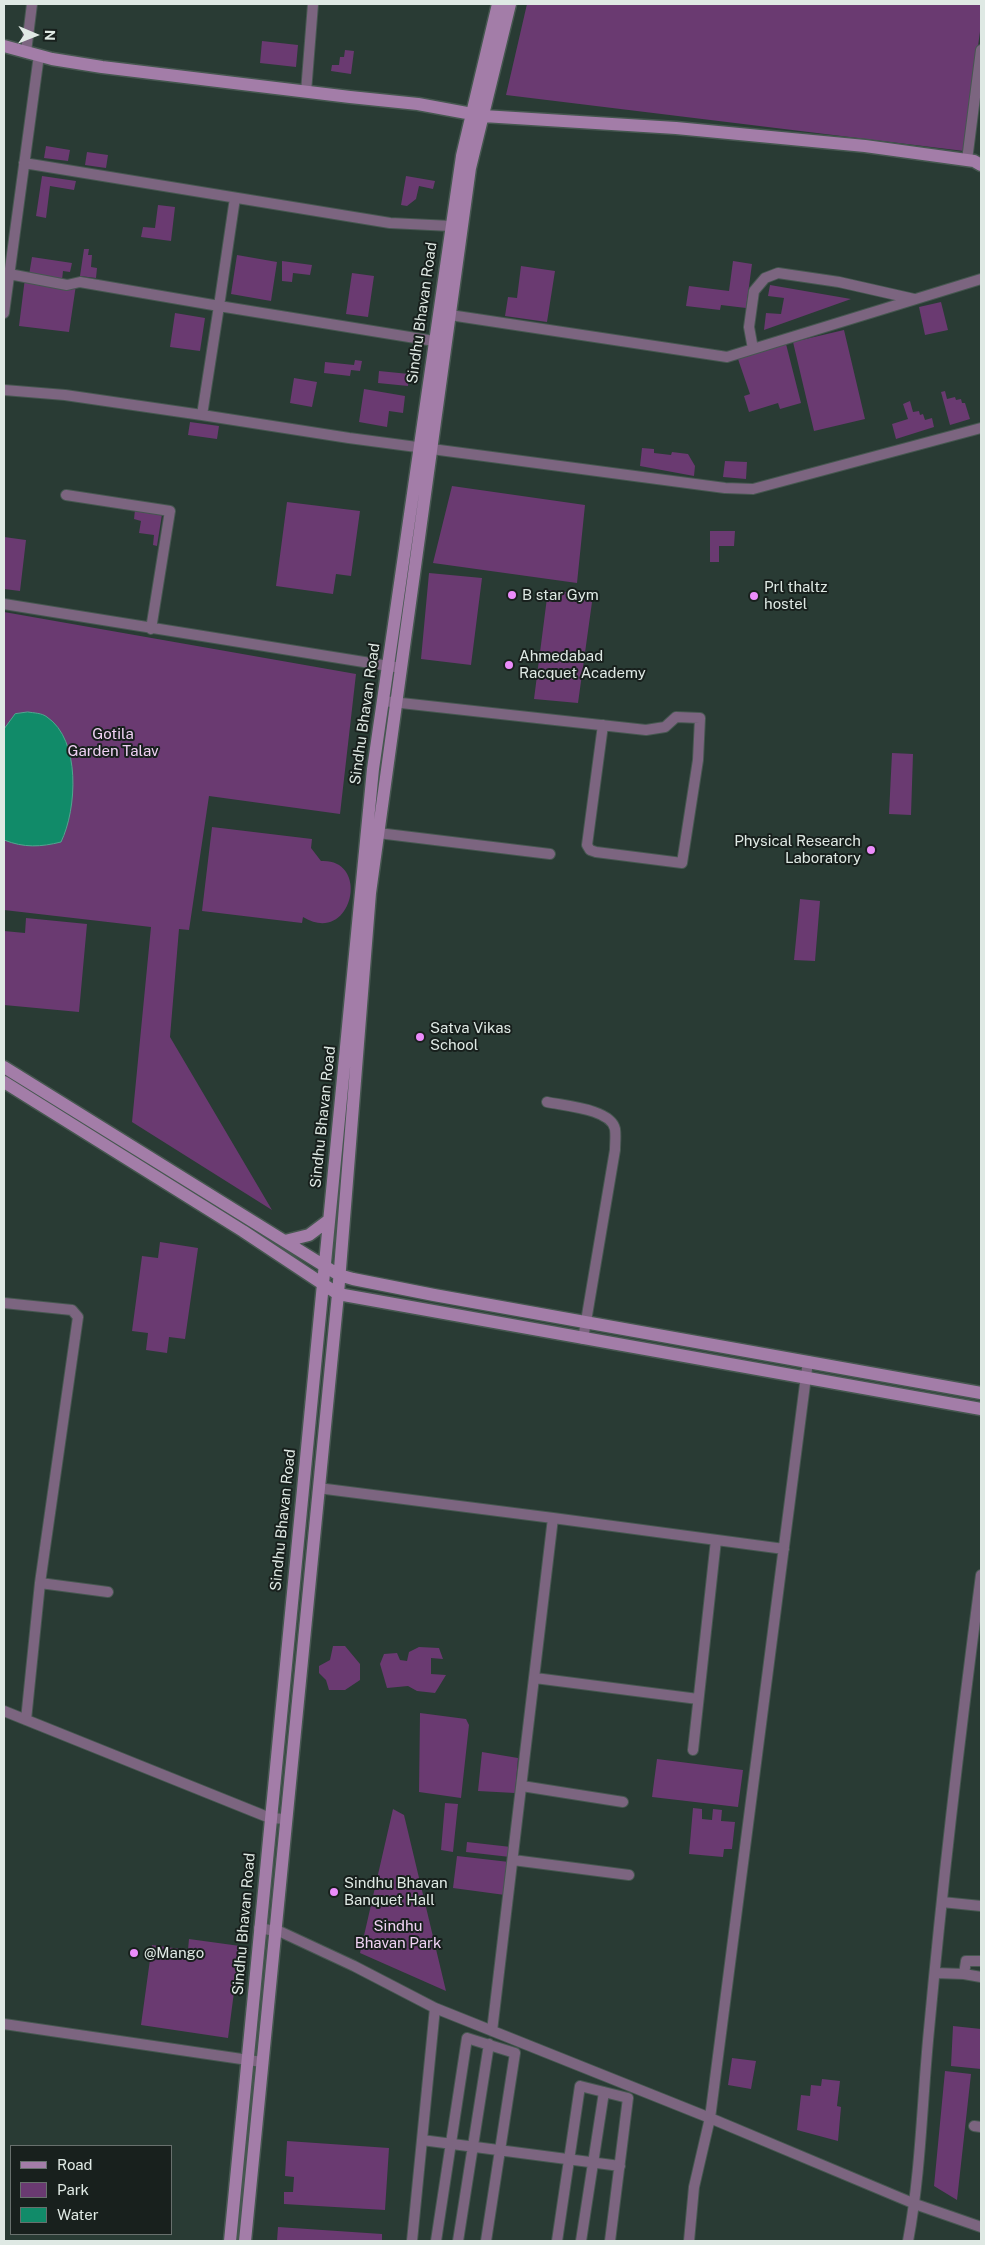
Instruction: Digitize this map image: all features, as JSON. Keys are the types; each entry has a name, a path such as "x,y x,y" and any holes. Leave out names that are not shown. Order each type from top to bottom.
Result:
{"main road":[{"name":"Sindhu Bhavan Road","path":"244,2241 338,1294 370,893 378,833 390,702 426,447 450,315 477,115 498,4"},
{"name":"Sindhu Bhavan Road","path":"426,447 434,341 462,156 477,115 510,4"},
{"path":"4,46 33,54 137,72 418,104 477,115 686,129 865,146 966,160 981,165"},
{"name":"Sindhu Bhavan Road","path":"230,2241 322,1284 374,769 390,702"},
{"path":"4,1067 339,1275 416,1291 981,1393"},
{"path":"4,1082 243,1231 338,1294 981,1409"},
{"path":"285,1241 309,1234 329,1220"}],"street":[{"path":"4,314 5,293 24,163 33,54 32,4"},
{"path":"306,92 313,4"},
{"path":"966,160 981,50"},
{"path":"24,163 390,223 451,226"},
{"path":"202,415 235,198"},
{"path":"753,349 749,327 754,291 765,278 778,273 839,282 915,299"},
{"path":"9,274 67,286 80,282 434,341"},
{"path":"450,315 727,357 981,279"},
{"path":"4,390 65,395 349,438 725,488 753,489 981,428"},
{"path":"66,495 170,511 151,629"},
{"path":"4,604 395,667"},
{"path":"390,702 603,725 646,730 665,727 676,718 700,718 698,760 682,863 596,852 590,850 586,845 603,725"},
{"path":"378,833 550,854"},
{"path":"547,1102 601,1114 610,1120 615,1129 612,1168 583,1339"},
{"path":"4,1303 72,1310 78,1317 40,1583 26,1720"},
{"path":"689,2241 694,2187 710,2118 808,1361"},
{"path":"318,1488 784,1549"},
{"path":"492,2031 553,1518"},
{"path":"693,1750 716,1540"},
{"path":"908,2241 915,2204 942,1902 977,1637 981,1575"},
{"path":"40,1583 108,1592"},
{"path":"535,1678 698,1699"},
{"path":"4,1711 270,1818 286,1819"},
{"path":"522,1786 623,1802"},
{"path":"513,1860 629,1875"},
{"path":"942,1902 981,1906"},
{"path":"259,1928 275,1930 354,1966 435,2008 710,2118 915,2204 981,2227"},
{"path":"964,1974 966,1961 981,1961"},
{"path":"935,1973 981,1976"},
{"path":"412,2241 435,2008"},
{"path":"4,2024 262,2062"},
{"path":"436,2241 467,2038 515,2053 486,2241"},
{"path":"458,2241 489,2044"},
{"path":"557,2241 582,2067"},
{"path":"580,2086 628,2098 610,2241"},
{"path":"581,2241 604,2092"},
{"path":"422,2140 620,2166"}],"green space":[{"path":"527,4 981,5 981,24 964,151 506,95"},
{"path":"262,41 298,45 296,67 260,63"},
{"path":"345,50 354,51 351,74 331,71 332,65 339,65 340,57 344,57"},
{"path":"46,146 70,150 68,161 44,158"},
{"path":"87,152 108,155 106,168 85,165"},
{"path":"42,176 76,181 74,190 50,186 46,218 36,216"},
{"path":"406,176 435,181 433,189 419,186 416,199 407,206 401,205"},
{"path":"158,205 175,207 171,241 141,237 143,227 155,228"},
{"path":"84,249 89,249 88,255 92,255 91,267 97,268 96,278 80,276"},
{"path":"237,255 277,262 271,301 231,294"},
{"path":"32,257 72,263 70,272 63,271 62,280 29,275"},
{"path":"282,261 312,265 310,275 293,273 292,282 282,281"},
{"path":"733,261 752,264 746,308 721,305 720,310 686,306 689,286 729,291"},
{"path":"521,266 555,271 547,322 505,316 508,297 517,298"},
{"path":"352,273 374,276 368,317 346,314"},
{"path":"25,278 76,285 69,332 19,326"},
{"path":"770,285 851,299 764,330 766,313 781,314 784,298 768,296"},
{"path":"941,302 948,330 925,335 919,307"},
{"path":"175,313 205,318 200,351 170,347"},
{"path":"844,330 865,419 814,431 793,342"},
{"path":"786,344 801,403 780,409 778,403 749,412 744,396 750,394 738,359"},
{"path":"355,360 362,361 360,371 351,370 350,376 324,373 325,362 354,365"},
{"path":"379,371 409,374 408,386 378,383"},
{"path":"294,378 317,382 312,407 290,403"},
{"path":"364,389 405,396 403,413 389,411 387,427 359,422"},
{"path":"945,391 947,399 955,397 956,400 961,399 962,403 965,403 970,419 950,425 941,392"},
{"path":"910,401 913,412 919,411 920,415 923,414 925,420 932,418 934,427 896,439 892,424 908,419 903,404"},
{"path":"190,422 219,426 217,439 188,435"},
{"path":"642,448 654,449 654,453 671,455 672,452 688,454 695,466 694,476 640,466"},
{"path":"725,461 747,462 746,479 723,477"},
{"path":"452,486 585,505 577,583 433,563"},
{"path":"287,502 360,511 351,576 336,574 333,594 276,586"},
{"path":"135,510 162,514 157,546 153,545 154,535 139,533 141,521 134,519"},
{"path":"710,531 735,531 734,546 719,546 719,562 710,562"},
{"path":"4,537 26,540 20,591 4,589"},
{"path":"429,573 482,578 471,665 421,659"},
{"path":"548,590 593,595 578,703 534,699"},
{"name":"Gotila Garden Talav","path":"4,612 356,674 340,814 209,796 189,930 179,929 170,1037 272,1210 132,1122 151,927 4,910"},
{"path":"892,753 913,754 911,815 889,814"},
{"path":"212,827 312,839 311,848 321,861 337,864 347,873 351,885 350,899 344,912 334,920 320,923 303,917 302,923 202,911"},
{"path":"800,899 820,901 815,961 794,960"},
{"path":"26,918 87,924 79,1012 4,1005 4,931 25,933"},
{"path":"160,1242 198,1248 185,1339 169,1337 167,1353 146,1350 148,1333 132,1331 142,1256 158,1258"},
{"path":"333,1646 345,1646 360,1664 360,1680 345,1690 329,1690 326,1680 319,1673 319,1666 330,1660"},
{"path":"419,1647 439,1648 443,1659 431,1658 431,1674 446,1675 435,1693 417,1691 408,1686 387,1688 380,1664 384,1654 397,1653 400,1660 407,1661 409,1652"},
{"path":"420,1713 466,1719 469,1725 461,1798 419,1792"},
{"path":"482,1752 518,1758 515,1793 478,1791"},
{"path":"657,1759 743,1770 738,1807 652,1797"},
{"path":"445,1803 458,1804 453,1852 441,1850"},
{"path":"693,1808 702,1809 702,1819 712,1820 713,1809 722,1810 721,1821 735,1822 732,1849 724,1849 723,1857 689,1854"},
{"name":"Sindhu Bhavan Park","path":"393,1809 404,1815 446,1991 360,1953"},
{"path":"467,1842 511,1847 510,1857 466,1852"},
{"path":"457,1856 509,1862 505,1895 453,1888"},
{"path":"189,1939 240,1946 228,2038 141,2025 152,1945 188,1950"},
{"path":"953,2026 981,2029 981,2069 951,2066"},
{"path":"732,2058 756,2061 751,2089 728,2085"},
{"path":"945,2071 971,2074 957,2200 934,2186"},
{"path":"822,2079 840,2081 837,2106 841,2107 838,2141 797,2130 801,2095 810,2096 811,2085 821,2086"},
{"path":"287,2141 389,2148 385,2210 284,2204 284,2192 293,2192 294,2177 285,2176"},
{"path":"278,2227 382,2234 382,2241 277,2241"}],"water":[{"path":"38,713 47,717 58,728 66,742 71,758 73,794 66,828 61,842 46,845 32,846 4,840 4,729 15,714"}],"place":[{"name":"B star Gym","path":"512,595"},
{"name":"Prl thaltz hostel","path":"754,596"},
{"name":"Ahmedabad Racquet Academy","path":"509,665"},
{"name":"Physical Research Laboratory","path":"871,850"},
{"name":"Satva Vikas School","path":"420,1037"},
{"name":"Sindhu Bhavan Banquet Hall","path":"334,1892"},
{"name":"@Mango","path":"134,1953"}]}
